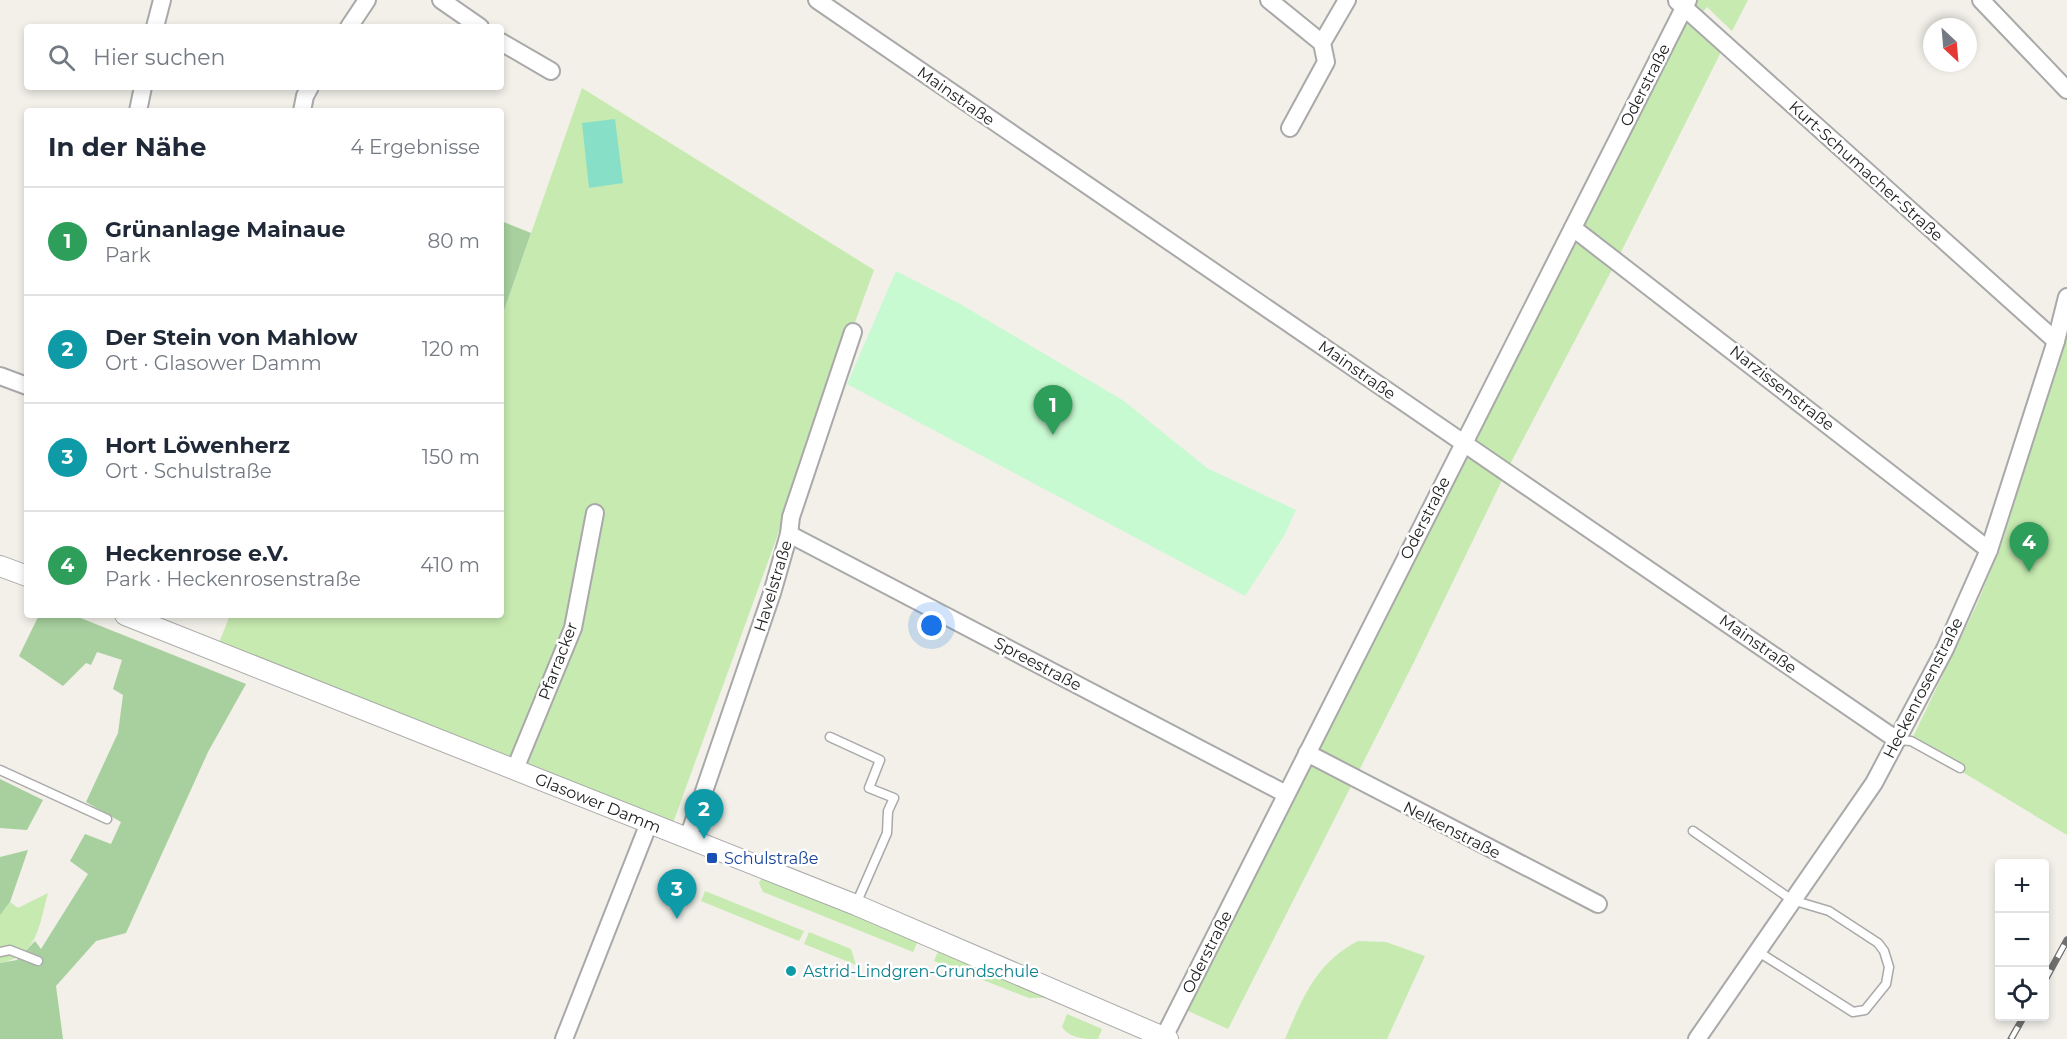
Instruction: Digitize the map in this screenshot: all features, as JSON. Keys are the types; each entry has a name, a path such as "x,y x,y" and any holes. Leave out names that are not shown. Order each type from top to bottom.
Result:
{"street":[{"path":"156,24 162,0"},
{"path":"351,24 367,0"},
{"path":"441,0 476,24"},
{"name":"Mainstraße","path":"817,0 1897,740"},
{"path":"1269,0 1322,43 1326,62 1290,128"},
{"path":"1322,43 1347,0"},
{"path":"1981,0 2067,90"},
{"name":"Oderstraße","path":"1166,1038 1286,794 1573,228 1683,3"},
{"name":"Kurt-Schumacher-Straße","path":"1683,3 2056,341"},
{"path":"504,44 551,72"},
{"path":"139,108 142,90"},
{"path":"302,108 304,96 308,90"},
{"name":"Narzissenstraße","path":"1573,228 1989,550"},
{"name":"Heckenrosenstraße","path":"1697,1039 1874,783 1945,649 1989,550 2056,341 2067,297"},
{"name":"Havelstraße","path":"688,838 772,592 789,534 791,517 853,332"},
{"path":"0,376 24,385"},
{"name":"Pfarracker","path":"515,769 573,628 596,513"},
{"name":"Spreestraße","path":"789,534 1286,794"},
{"path":"0,566 24,575"},
{"name":"Glasower Damm","path":"133,618 856,905 1166,1038"},
{"name":"Nelkenstraße","path":"1307,753 1598,904"},
{"path":"564,1039 649,823"}],"lane":[{"path":"830,737 880,760 869,788 894,798 888,811 887,834 856,905"},
{"path":"1897,740 1911,741 1960,768"},
{"path":"0,770 107,819"},
{"path":"1693,831 1792,900 1829,911 1878,944 1884,951 1889,967 1884,989 1865,1010 1853,1012 1757,951"},
{"path":"0,952 10,950 39,961"}],"green space":[{"path":"1697,0 1748,0 1732,31 1707,7 1701,14 1697,11"},
{"path":"1688,19 1722,50 1617,260 1506,472 1414,662 1228,1029 1186,1010"},
{"path":"582,88 874,270 673,823 219,643 229,618 504,618 504,310"},
{"path":"615,119 623,183 589,188 582,123"},
{"path":"504,222 531,233 504,310"},
{"path":"896,271 962,305 1124,401 1207,468 1296,510 1284,536 1245,596 847,384"},
{"path":"2067,328 2067,835 1911,741 1977,604 2003,540"},
{"path":"38,618 81,618 246,684 208,752 126,933 96,941 56,986 63,1039 0,1039 0,963 17,960 35,941 41,949 88,874 70,861 85,834 111,844 121,822 86,802 118,733 123,695 113,689 122,660 97,652 91,665 86,663 63,686 19,656"},
{"path":"0,779 43,800 27,830 0,828"},
{"path":"28,850 10,902 0,915 0,857"},
{"path":"763,876 919,939 913,952 763,892 759,883"},
{"path":"705,891 804,931 799,941 701,901"},
{"path":"48,893 39,927 30,946 22,954 0,963 0,915 10,902 18,908"},
{"path":"809,932 851,949 856,965 804,944"},
{"path":"1358,941 1386,942 1425,956 1387,1039 1285,1039 1312,982 1331,960"},
{"path":"940,947 1052,998 1029,998 934,961"},
{"path":"1067,1014 1102,1029 1098,1039 1078,1038 1069,1034 1062,1027"}],"railway":[{"path":"2049,973 2067,940"},
{"path":"2011,1039 2021,1021"}],"place":[{"name":"Grünanlage Mainaue","path":"1053,435"},
{"name":"Heckenrose e.V.","path":"2029,572"},
{"name":"Der Stein von Mahlow","path":"704,839"},
{"name":"Schulstraße","path":"712,858"},
{"name":"Hort Löwenherz","path":"677,919"},
{"name":"Astrid-Lindgren-Grundschule","path":"791,971"}]}
